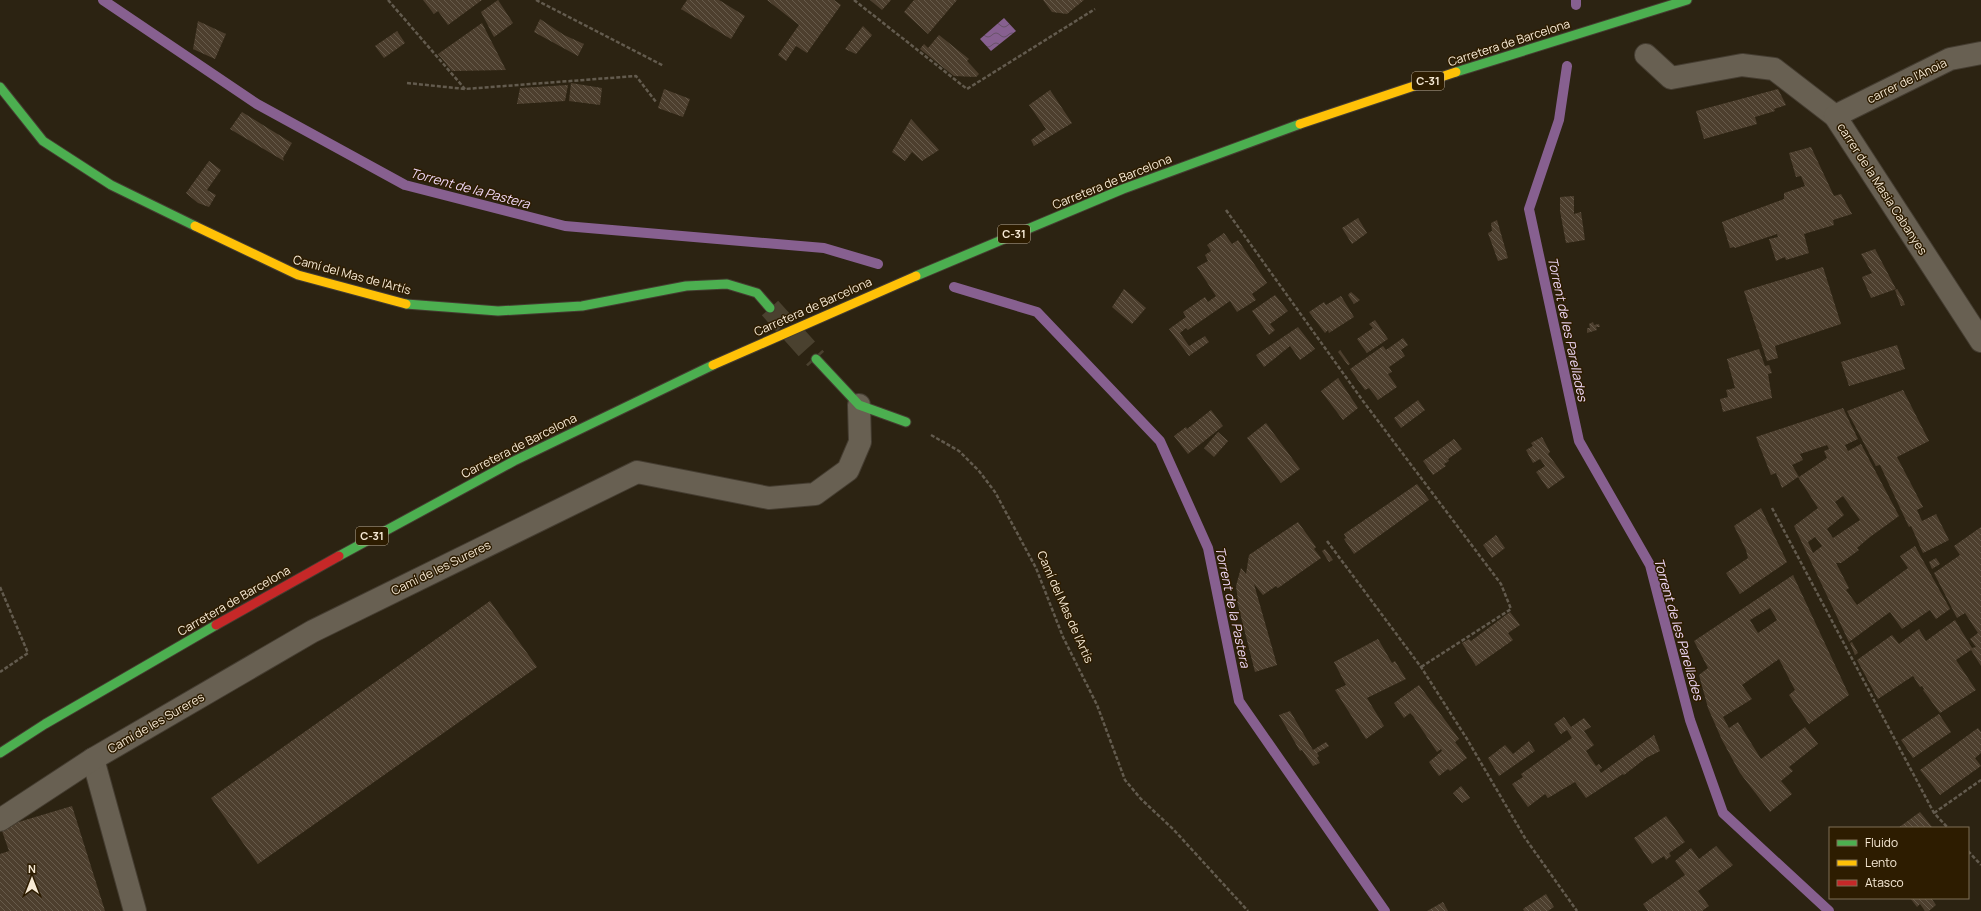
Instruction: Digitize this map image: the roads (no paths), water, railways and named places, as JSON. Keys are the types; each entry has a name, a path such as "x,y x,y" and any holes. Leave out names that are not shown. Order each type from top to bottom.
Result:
{"main road":[{"name":"Carretera de Barcelona","path":"0,753 45,724 401,520 583,427 758,344 1042,223 1181,167 1347,108 1538,45 1687,0"},
{"name":"Camí del Mas de l'Artís","path":"0,87 43,142 111,185 298,275 407,304 498,311 582,306 686,286 727,284 757,293 770,308"},
{"path":"816,359 859,405 906,422"}],"street":[{"name":"carrer de l'Anoia","path":"1835,116 1950,59 1981,53"},
{"name":"carrer de la Masia Cabanyes","path":"1646,55 1671,78 1742,65 1774,69 1835,116 1981,341"},
{"name":"Camí de les Sureres","path":"0,820 93,759 313,631 638,472 769,498 815,494 848,470 860,442 859,405"},
{"path":"93,759 136,911"}],"water":[{"path":"1004,18 1016,31 991,51 980,39"}],"waterway":[{"name":"Torrent de la Pastera","path":"103,0 257,104 405,185 565,226 824,248 878,264"},
{"name":"Torrent de les Parellades","path":"1576,0 1576,5"},
{"name":"Torrent de les Parellades","path":"1567,66 1559,120 1529,209 1579,441 1650,565 1690,720 1723,813 1829,911"},
{"name":"Torrent de la Pastera","path":"954,287 1037,312 1160,441 1208,548 1239,701 1385,911"}],"tunnel":[{"path":"770,308 816,359"}]}
